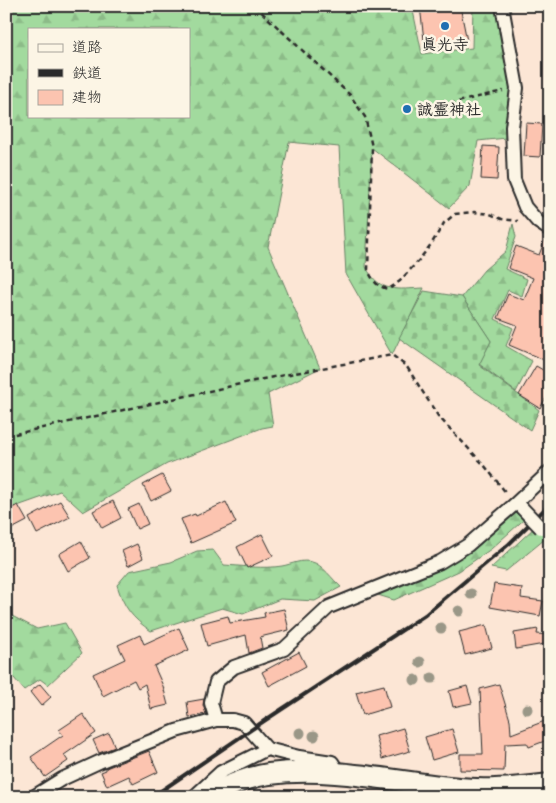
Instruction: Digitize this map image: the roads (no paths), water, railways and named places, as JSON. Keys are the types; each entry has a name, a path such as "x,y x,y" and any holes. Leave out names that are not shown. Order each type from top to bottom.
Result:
{"highway":[{"path":"204,797 235,783 267,774 310,771 461,788 524,788 550,784"}],"street":[{"path":"502,6 517,88 512,128 514,180 525,207 538,222 550,230"},
{"path":"216,720 211,703 216,682 234,667 284,648 329,607 440,562 468,544 518,506 550,471"},
{"path":"518,506 541,528"},
{"path":"33,797 62,779 98,762 176,731 216,720 233,720 244,723 267,749 299,758 332,762 339,773"},
{"path":"194,797 221,772 267,749"}],"railway":[{"path":"152,797 425,615 509,544 550,504"}],"place":[{"name":"眞光寺","path":"445,26"},
{"name":"誠霊神社","path":"407,109"}]}
